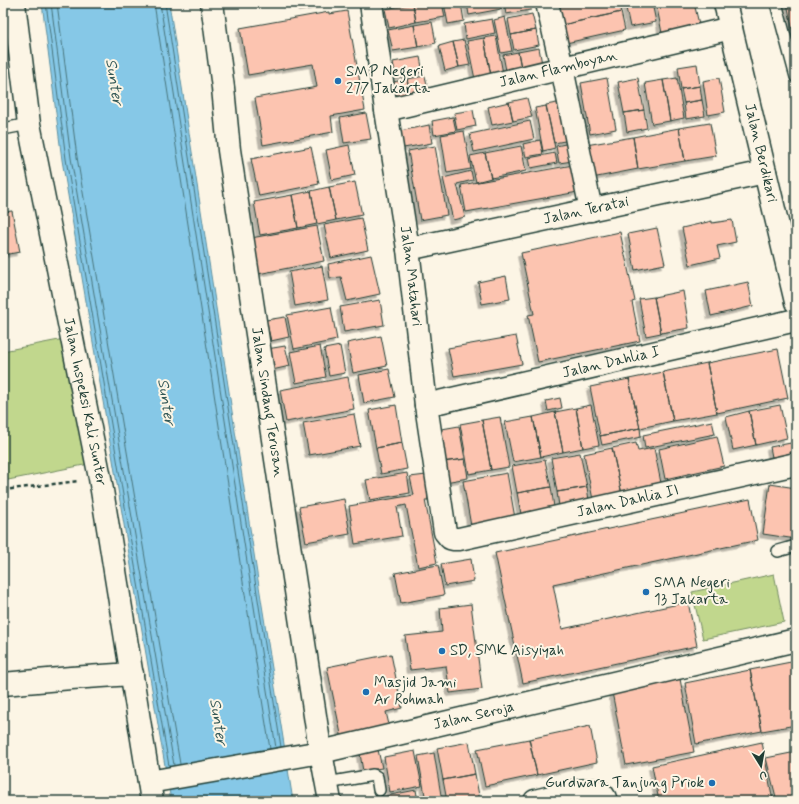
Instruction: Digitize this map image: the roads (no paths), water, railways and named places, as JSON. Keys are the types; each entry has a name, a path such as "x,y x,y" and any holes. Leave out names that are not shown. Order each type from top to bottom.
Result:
{"street":[{"name":"Jalan Inspeksi Kali Sunter","path":"14,3 28,124 100,478 132,674 155,788"},
{"name":"Jalan Sindang Terusan","path":"212,3 229,150 321,752 329,792"},
{"name":"Jalan Matahari","path":"371,3 408,250 426,405 445,532 450,538 459,539"},
{"path":"547,3 591,210"},
{"name":"Jalan Berdikari","path":"725,3 796,302"},
{"name":"Jalan Flamboyan","path":"386,110 731,28"},
{"name":"Jalan Teratai","path":"408,250 765,172"},
{"name":"Jalan Dahlia I","path":"426,405 796,320"},
{"name":"Jalan Dahlia II","path":"459,539 796,464"},
{"name":"Jalan Seroja","path":"155,788 321,752 796,640"},
{"path":"3,684 132,674"},
{"path":"535,801 581,790 592,790 599,792 605,797 606,801"}],"lane":[{"path":"776,3 796,77"},
{"path":"3,129 28,124"},
{"path":"778,551 796,546"},
{"path":"329,792 372,775 377,777 379,790"}],"water":[{"name":"Sunter","path":"42,3 169,3 293,801 171,801 62,160"}],"place":[{"name":"SMP Negeri 277 Jakarta","path":"338,81"},
{"name":"SMA Negeri 13 Jakarta","path":"646,592"},
{"name":"SD, SMK Aisyiyah","path":"442,651"},
{"name":"Masjid Jami Ar Rohmah","path":"366,692"},
{"name":"Gurdwara Tanjung Priok","path":"712,783"}]}
